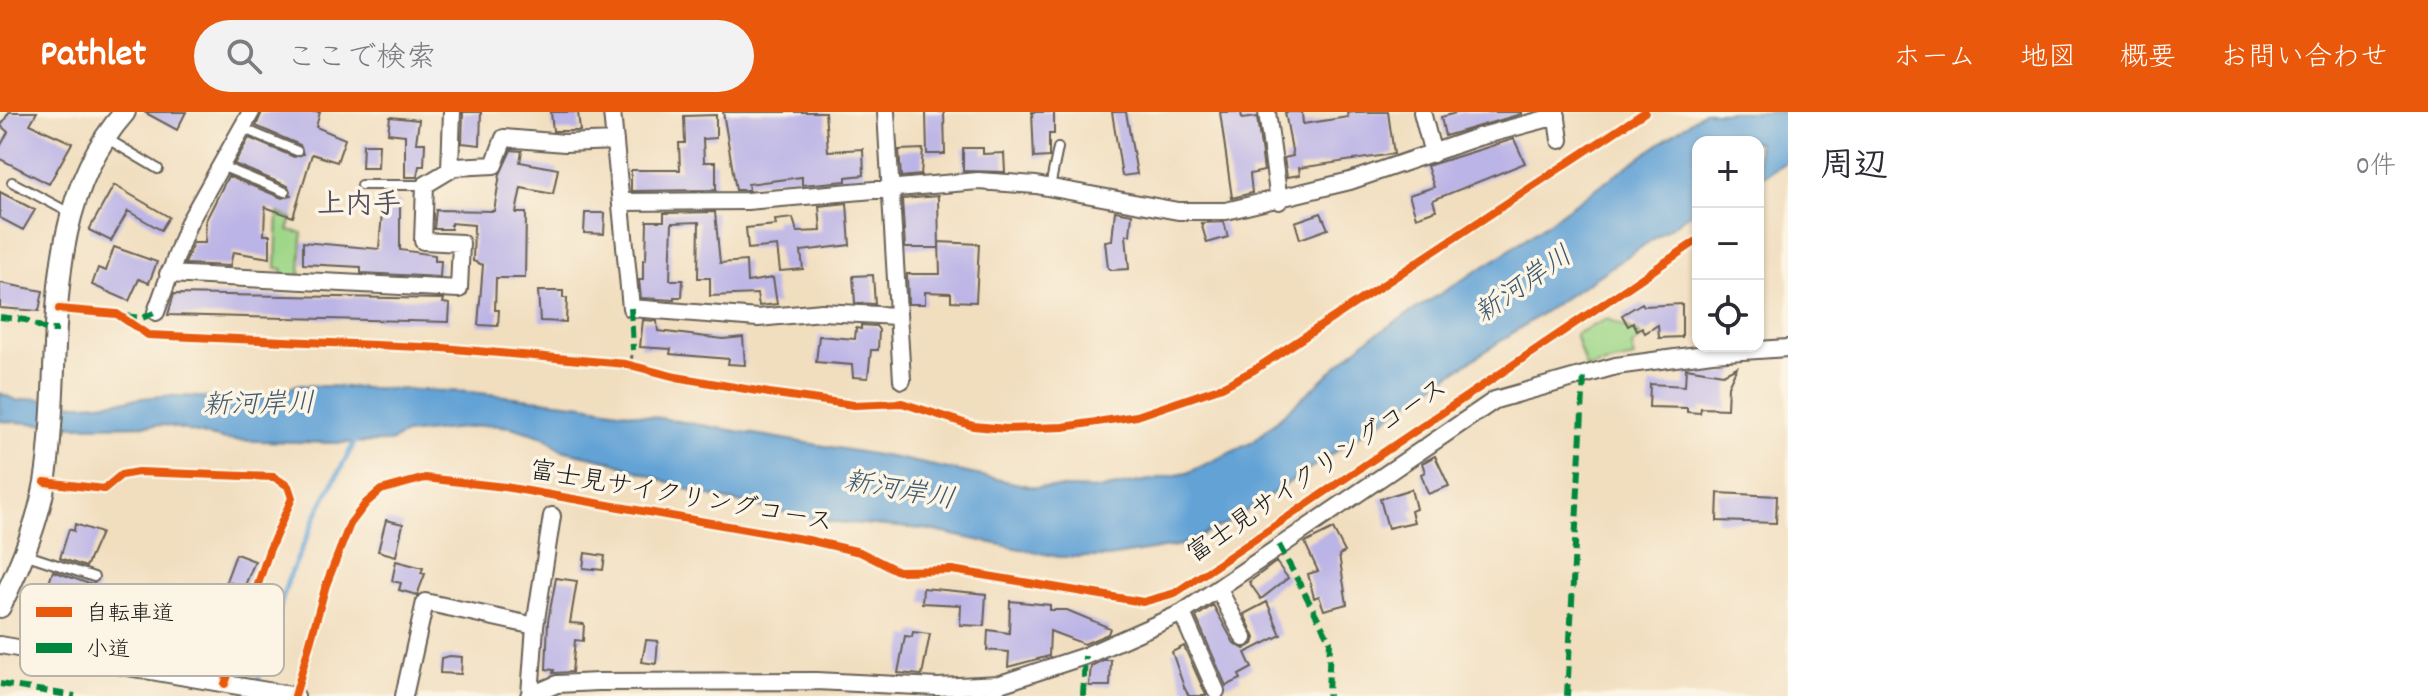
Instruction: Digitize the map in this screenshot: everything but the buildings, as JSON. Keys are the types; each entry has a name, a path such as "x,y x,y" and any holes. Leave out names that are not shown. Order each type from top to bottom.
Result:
{"street":[{"path":"0,607 24,554 47,465 60,275 70,213 105,138 125,112"},
{"path":"156,312 188,224 251,112"},
{"path":"450,169 452,112"},
{"path":"612,112 631,308 758,318 822,312 897,316"},
{"path":"886,112 902,380"},
{"path":"1267,112 1279,201"},
{"path":"1422,112 1433,154"},
{"path":"621,202 747,201 978,181 1050,187 1178,211 1226,211 1279,201 1557,114 1560,140"},
{"path":"168,274 459,289 461,243 423,241 425,185 450,169 494,165 504,138 565,143 615,141"},
{"path":"552,516 535,626 529,696 571,682 642,681 801,680 985,691 1085,656 1182,613 1495,400 1616,366 1725,352 1788,348"},
{"path":"1219,590 1244,638"},
{"path":"404,696 425,602 535,626"},
{"path":"1182,613 1216,691"},
{"path":"0,645 20,649"},
{"path":"177,676 290,695"}],"lane":[{"path":"242,128 297,151"},
{"path":"105,138 158,169"},
{"path":"1050,187 1058,148"},
{"path":"221,166 285,192"},
{"path":"12,182 70,213"},
{"path":"361,185 425,185"},
{"path":"24,554 94,577"}],"path":[{"path":"631,361 633,350"},
{"path":"615,364 641,368"}],"green space":[{"path":"278,213 292,218 288,230 302,233 300,276 282,276 283,269 276,268"},
{"path":"1607,319 1640,334 1641,339 1632,346 1634,358 1586,368 1575,334"}],"water":[{"name":"新河岸川","path":"1704,112 1788,112 1788,161 1764,175 1764,136 1692,136 1692,213 1230,522 1181,545 1109,557 1059,557 924,529 824,521 700,494 611,461 561,450 544,437 511,427 490,425 405,434 390,442 335,443 226,440 165,425 75,426 0,421 0,393 18,401 40,399 78,404 164,396 249,399 281,393 296,385 470,392 584,405 901,459 1034,487 1101,489 1187,473 1253,442 1365,341 1505,253"}],"waterway":[{"path":"284,593 321,505 357,438"},
{"path":"256,687 259,676"}],"marked path":[{"path":"631,308 633,350"},
{"path":"125,316 142,318 156,312"},
{"path":"0,317 26,320 47,330 58,330"},
{"path":"1567,696 1584,375"},
{"path":"1279,545 1330,641 1328,696"},
{"path":"1083,696 1085,656"},
{"path":"0,684 75,696"}],"cycle path":[{"path":"59,309 117,314 148,335 443,348 626,364 676,377 769,393 854,405 902,403 973,426 1006,429 1063,427 1137,416 1222,387 1254,370 1645,112"},
{"name":"富士見サイクリングコース","path":"295,696 326,585 350,524 381,490 425,478 505,487 808,540 860,552 898,571 952,570 1143,602 1175,593 1692,244"},
{"path":"45,482 104,489 121,475 138,472 274,477 288,486 292,498 258,584"},
{"path":"225,684 228,676"}],"district":[{"name":"上内手","path":"359,207"}]}
